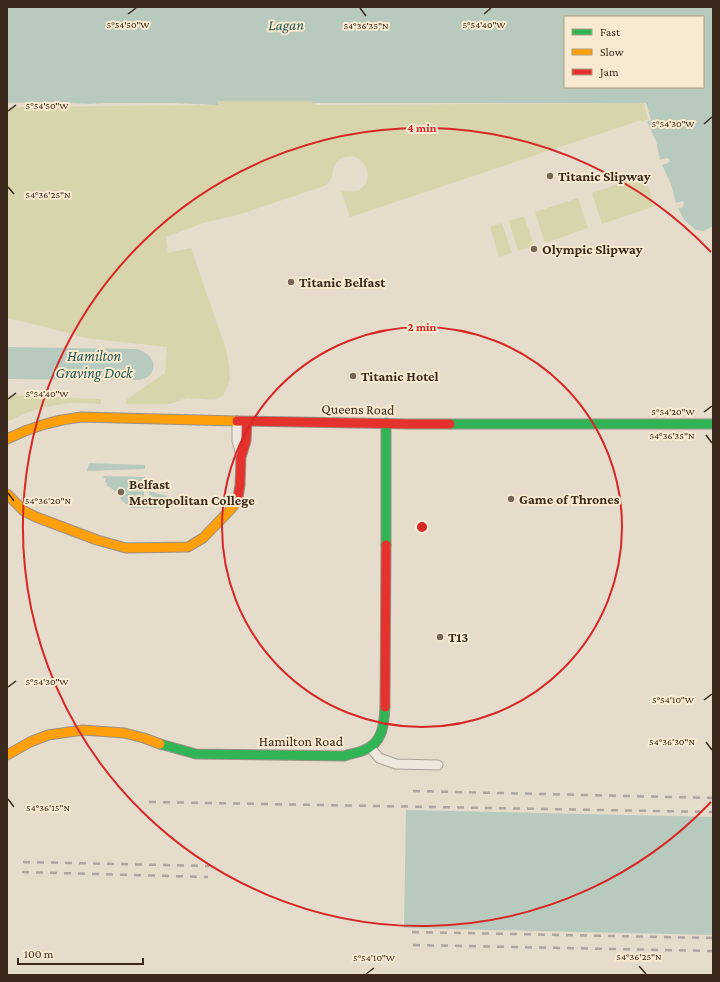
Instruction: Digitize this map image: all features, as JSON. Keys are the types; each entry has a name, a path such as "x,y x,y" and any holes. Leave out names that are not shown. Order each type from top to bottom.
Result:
{"street":[{"name":"Queens Road","path":"7,439 38,425 61,419 81,417 237,422 713,424"},
{"path":"237,422 237,441 241,457"},
{"path":"7,494 24,511 30,514 97,540 117,546 126,548 188,547 203,538 231,509 238,498 241,457 246,440 247,422"},
{"path":"386,423 384,721 379,739 370,747 379,758 396,764 438,765"},
{"name":"Hamilton Road","path":"7,755 30,742 48,735 82,730 124,732 164,746 196,754 344,756 364,751 370,747"}],"shaded area":[{"path":"218,101 311,101 317,105 644,103 648,119 642,122 641,120 350,217 341,191 353,192 362,188 366,182 368,174 366,166 361,160 354,156 343,157 334,166 331,179 324,186 238,215 206,222 166,237 168,253 191,248 226,349 230,380 223,396 214,400 187,398 170,404 126,404 126,400 165,373 167,347 85,338 7,318 7,107 218,105"},
{"path":"644,175 655,206 602,224 592,193"},
{"path":"578,198 588,228 545,243 535,212"},
{"path":"524,216 534,246 518,251 509,221"},
{"path":"502,223 512,253 499,257 490,227"},
{"path":"7,395 101,399 101,404 70,403 54,405 29,412 7,422"}],"water":[{"name":"Lagan","path":"7,7 713,7 713,226 703,231 696,230 684,220 678,208 683,207 684,203 683,201 676,203 671,184 662,165 670,161 666,158 660,160 656,141 647,122 651,120 646,103 313,103 311,101 218,101 218,105 172,103 90,104 40,102 7,103"},
{"name":"Hamilton Graving Dock","path":"7,347 137,349 145,352 153,361 154,365 149,376 140,380 7,379"},
{"path":"89,463 145,465 145,469 87,471"},
{"path":"104,476 145,477 144,485 136,484 136,487 144,489 144,499 148,500 148,508 131,508 120,499 122,495 106,485 106,478 103,478"},
{"path":"149,491 167,496 166,500 173,502 173,507 150,508"},
{"path":"406,810 713,817 713,935 404,928"}],"railway":[{"path":"413,791 713,798"},
{"path":"149,802 713,812"},
{"path":"23,862 209,866"},
{"path":"22,872 208,877"},
{"path":"412,932 713,938"},
{"path":"413,945 713,951"}],"traffic: fast":[{"path":"386,423 386,545"},
{"path":"450,424 713,424"},
{"path":"160,744 196,754 344,756 362,751 374,744 383,727 385,707"}],"traffic: slow":[{"path":"7,439 43,425 81,417 237,421"},
{"path":"7,494 24,511 36,517 97,540 126,548 188,547 203,538 231,509 238,497"},
{"path":"7,755 30,742 48,735 83,730 124,733 160,744"}],"traffic: jam":[{"path":"237,421 450,424"},
{"path":"238,497 241,457 246,441 247,422"},
{"path":"385,707 386,545"}],"place":[{"name":"Titanic Slipway","path":"550,176"},
{"name":"Olympic Slipway","path":"534,249"},
{"name":"Titanic Belfast","path":"291,282"},
{"name":"Titanic Hotel","path":"353,376"},
{"name":"Belfast Metropolitan College","path":"121,492"},
{"name":"Game of Thrones","path":"511,499"},
{"name":"T13","path":"440,637"}]}
